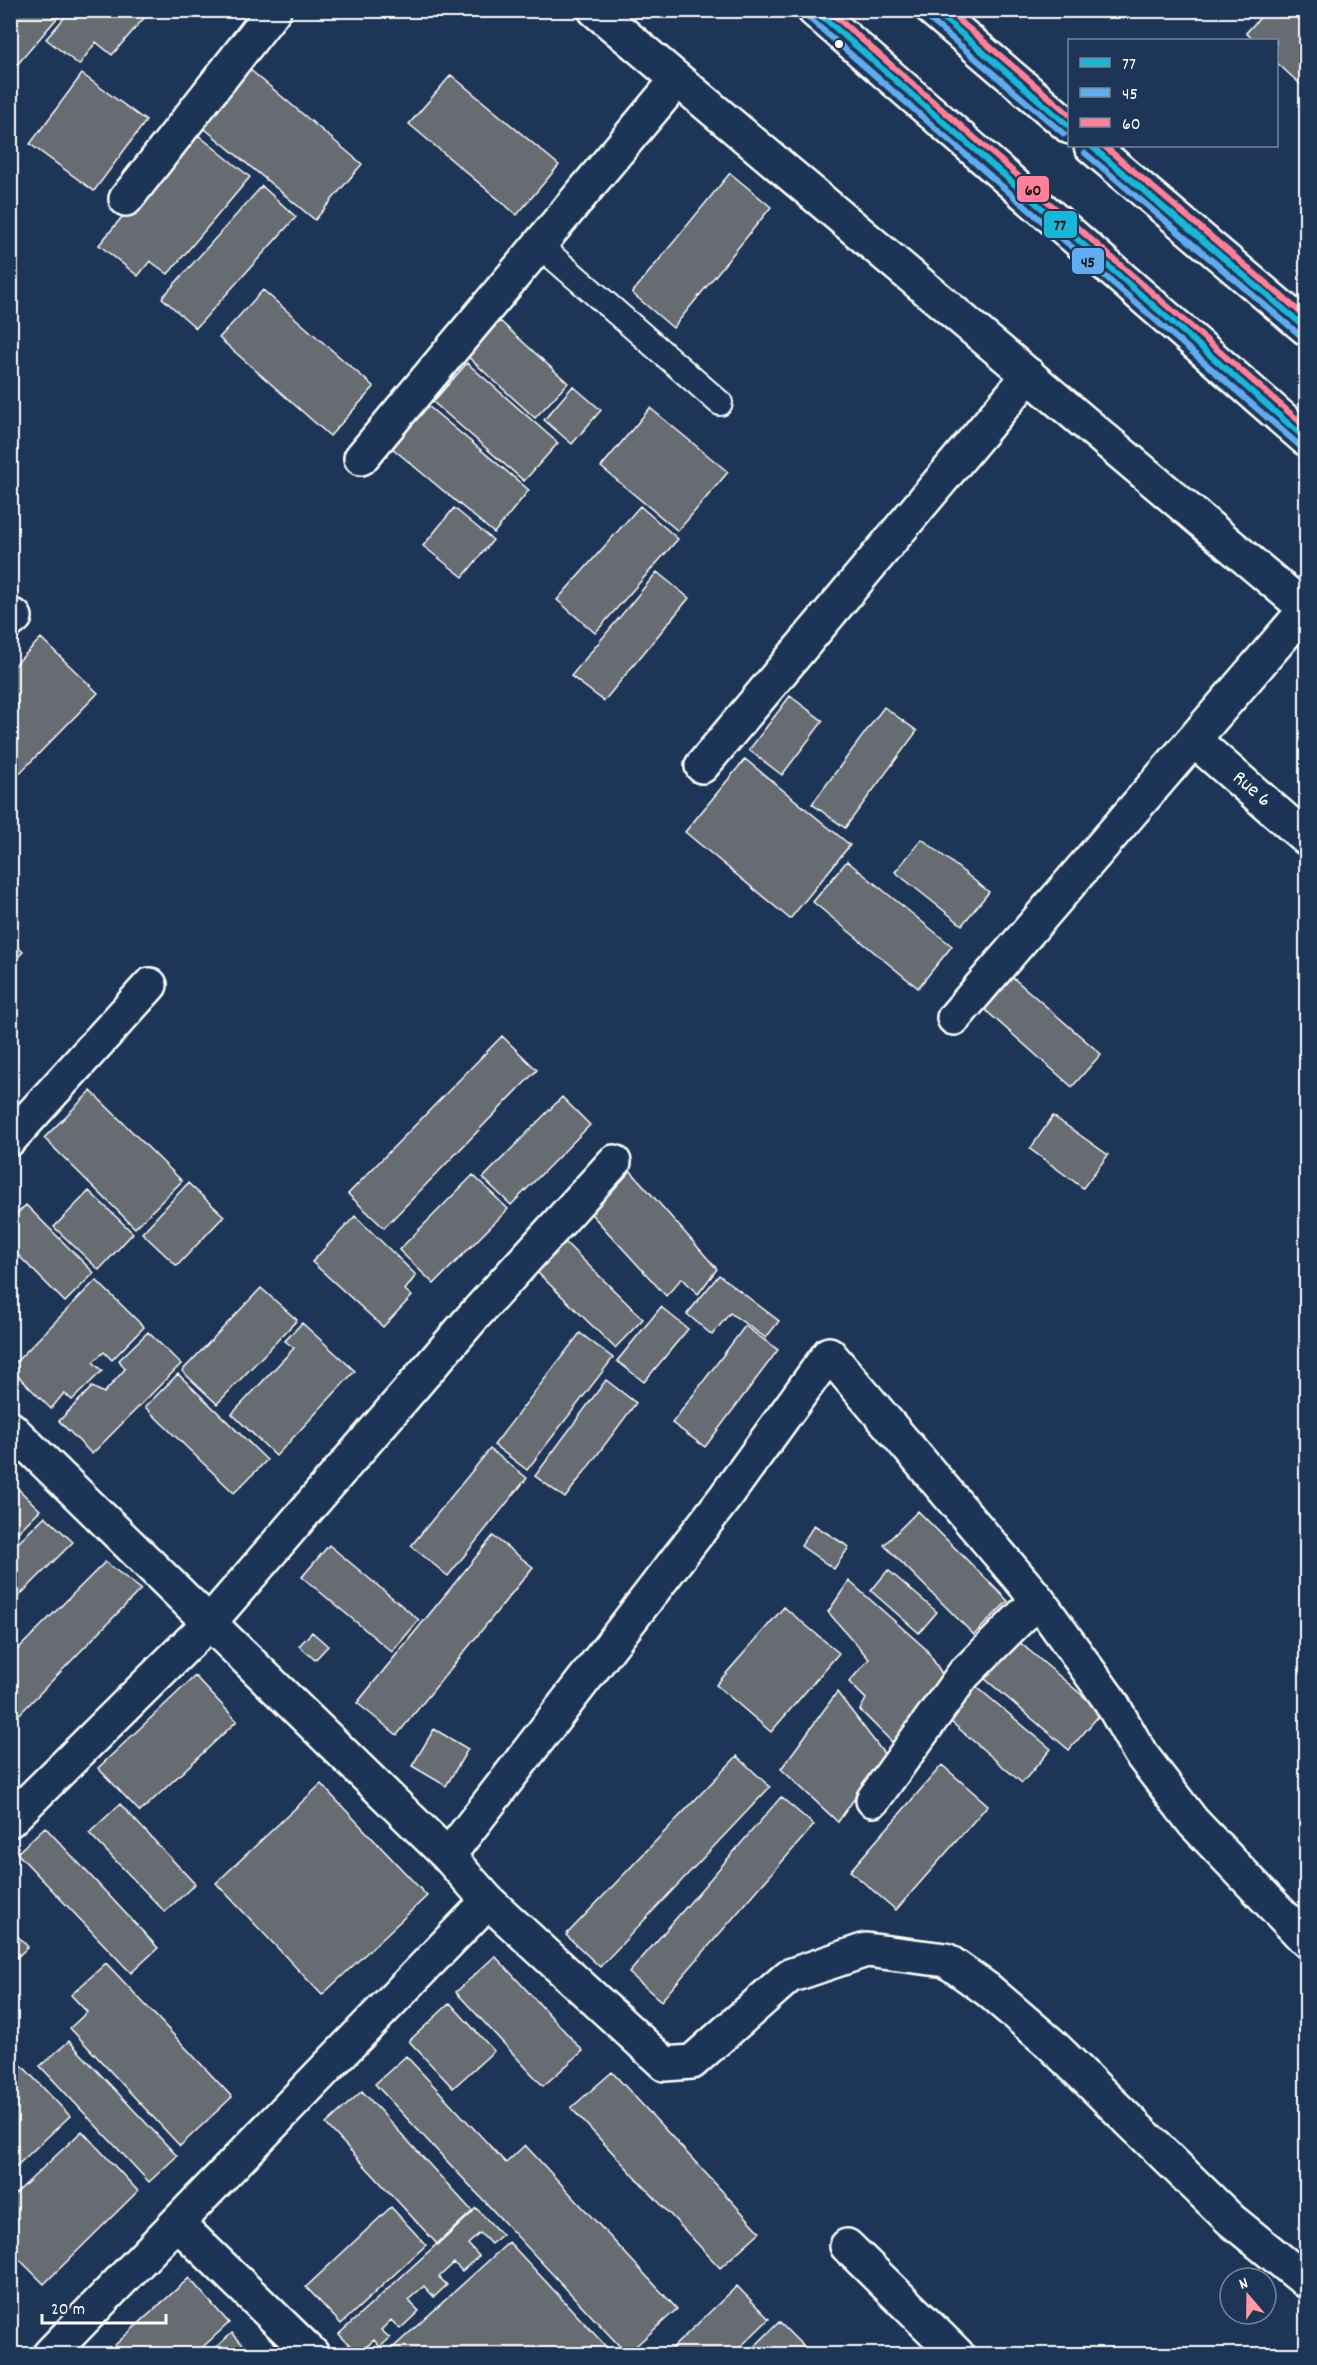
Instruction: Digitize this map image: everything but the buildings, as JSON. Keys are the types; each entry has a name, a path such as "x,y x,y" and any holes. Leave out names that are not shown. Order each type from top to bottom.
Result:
{"street":[{"path":"126,199 274,10"},
{"path":"595,10 1306,609 1195,741 954,1018"},
{"path":"814,10 1306,439"},
{"path":"933,10 1068,125"},
{"path":"361,458 677,80"},
{"path":"1092,147 1306,328"},
{"path":"702,766 1029,375"},
{"name":"Rue 6","path":"1195,741 1306,838"},
{"path":"10,1139 150,985"},
{"path":"10,1820 209,1623 472,1318 614,1162"},
{"path":"448,1856 726,1496 829,1354 1038,1600 1111,1702 1140,1753 1193,1822 1306,1940"},
{"path":"10,1428 448,1856 488,1901 665,2064 692,2062 789,1976 866,1950 946,1960 988,1990 1051,2044 1231,2220 1306,2281"},
{"path":"873,1800 963,1676 1038,1600"},
{"path":"50,2355 488,1901"},
{"path":"177,2223 312,2355"},
{"path":"847,2246 957,2355"}],"lane":[{"path":"539,245 720,403"}],"transit line":[{"name":"77","path":"815,10 1306,439"},
{"name":"60","path":"828,10 1306,427"},
{"name":"77","path":"934,10 1068,125"},
{"name":"60","path":"947,10 1068,113"},
{"name":"45","path":"808,17 1300,446"},
{"name":"45","path":"927,17 1064,134"},
{"name":"77","path":"1092,147 1306,328"},
{"name":"60","path":"1105,147 1306,317"},
{"name":"45","path":"1085,153 1300,335"}]}
